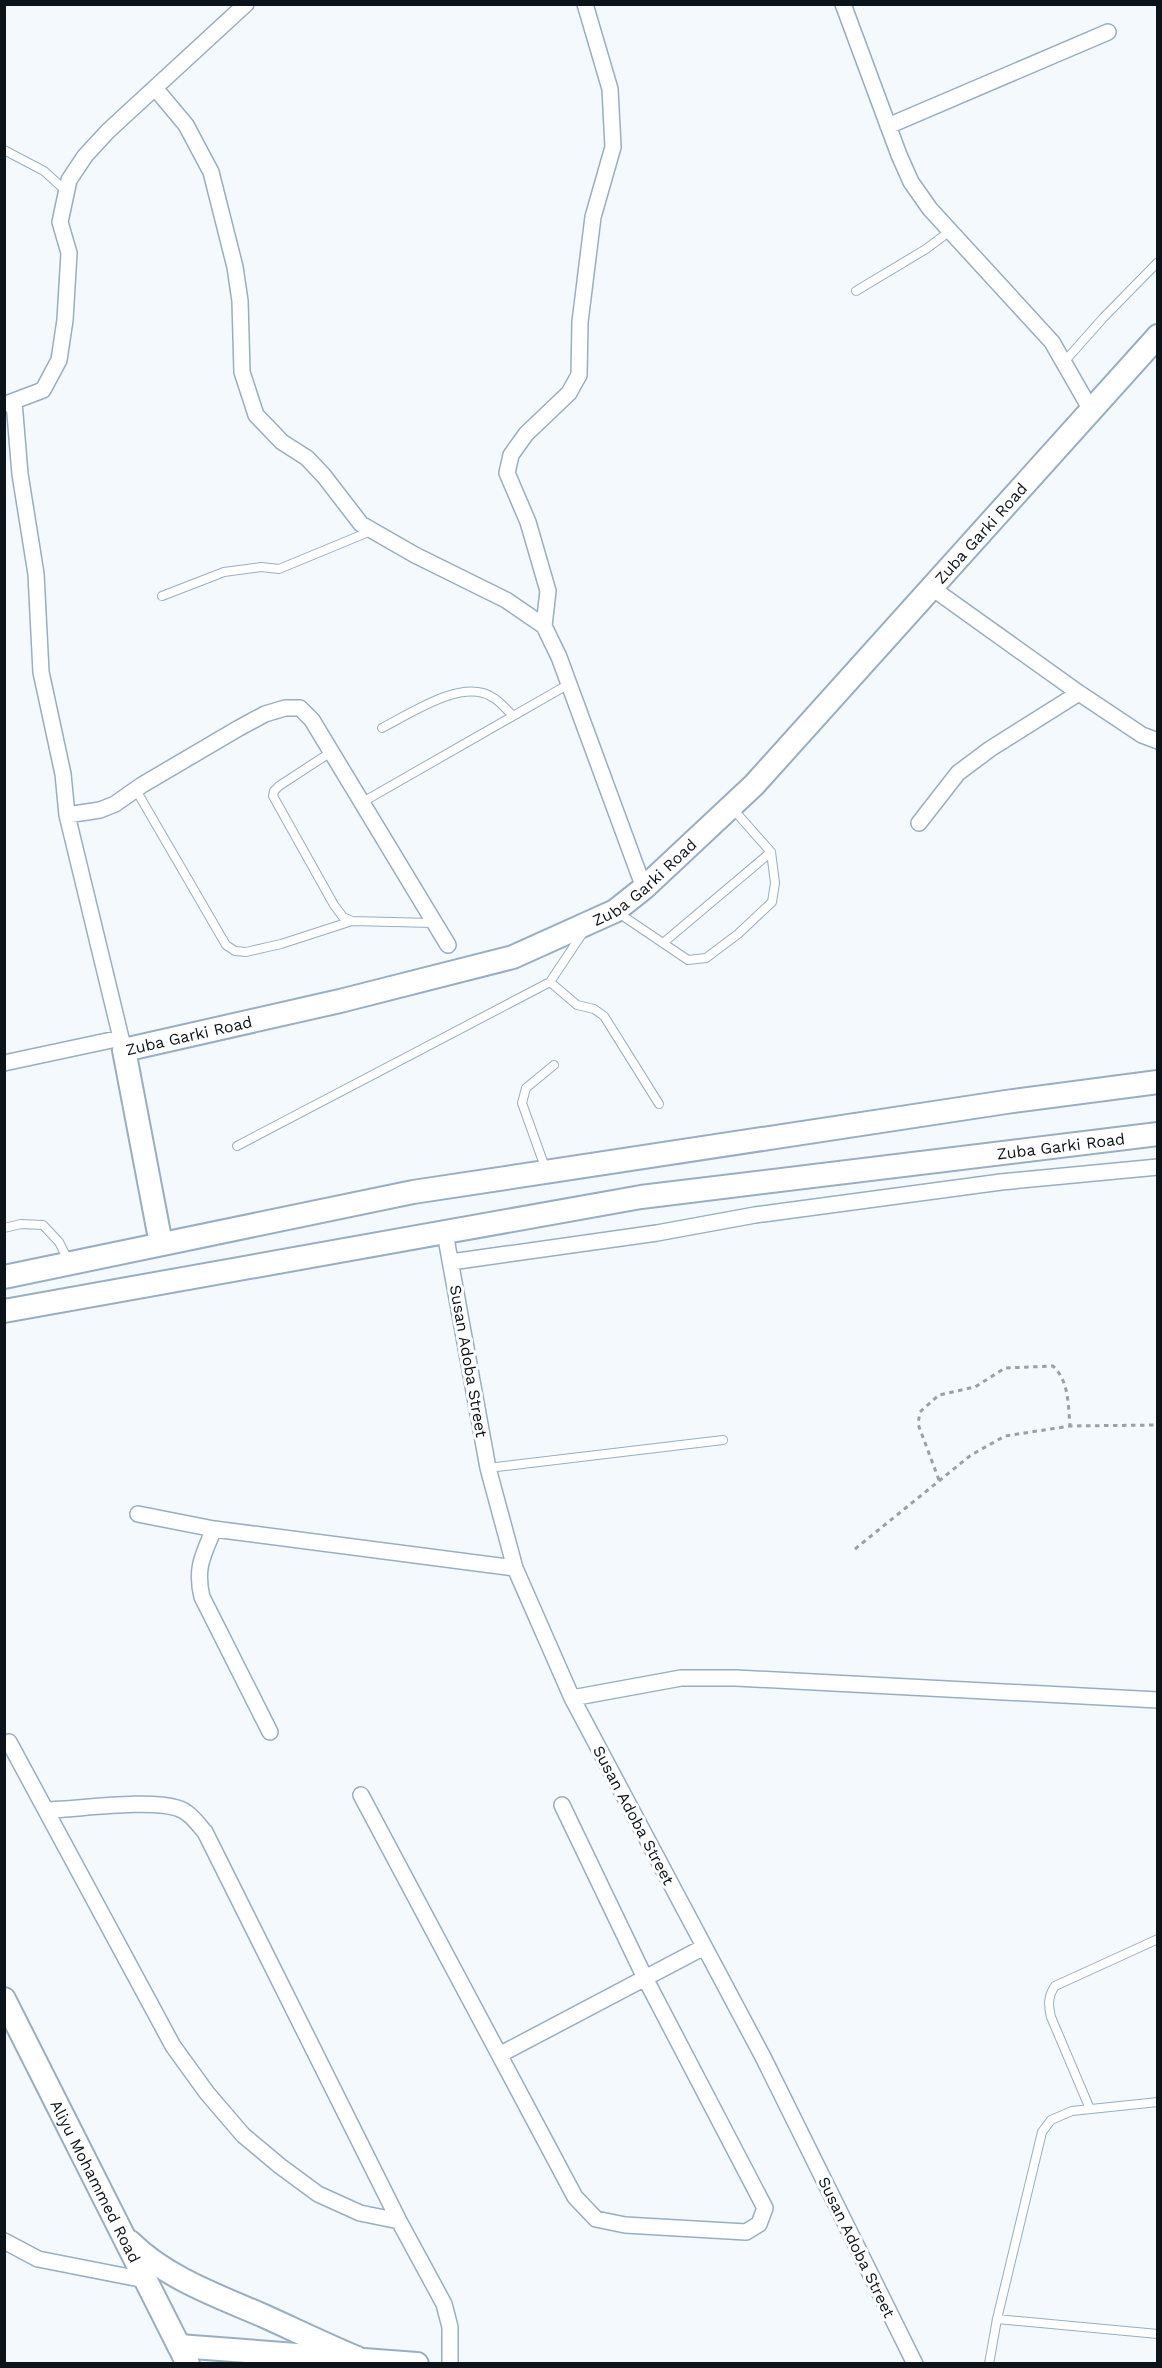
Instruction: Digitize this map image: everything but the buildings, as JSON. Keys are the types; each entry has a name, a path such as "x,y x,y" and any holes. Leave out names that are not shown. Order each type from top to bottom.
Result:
{"main road":[{"name":"Zuba Garki Road","path":"160,1244 123,1044 340,1000 513,957 615,911 644,888 754,785 1158,336"},
{"path":"4,1277 413,1192 1006,1102 1158,1082"},
{"name":"Zuba Garki Road","path":"4,1311 641,1197 1158,1134"},
{"name":"Aliyu Mohammed Road","path":"4,1999 184,2355"},
{"path":"123,2236 140,2253 168,2272 357,2358"},
{"path":"184,2355 296,2359 357,2358 410,2363"}],"street":[{"path":"4,1063 123,1044 67,815 61,764 42,672 36,574 9,403 43,390 59,360 65,320 69,253 60,222 69,180 85,156 246,4"},
{"path":"585,4 610,88 613,147 593,217 580,322 579,375 570,393 526,434 511,454 507,473 528,522 548,591 544,626 569,684 644,888"},
{"path":"843,4 911,182 930,209 1052,342 1091,411"},
{"path":"888,126 1108,32"},
{"path":"155,88 186,125 211,172 235,267 240,301 242,372 256,415 282,442 307,458 361,524 415,555 506,600 544,626"},
{"path":"932,588 1078,693 1142,735 1158,741"},
{"path":"919,823 958,773 990,749 1078,693"},
{"path":"67,815 100,810 115,804 265,714 285,708 300,708 312,720 448,945"},
{"path":"451,1262 600,1242 755,1215 978,1185 1158,1167"},
{"name":"Susan Adoba Street","path":"445,1233 488,1468 515,1568 572,1698 762,2057 915,2364"},
{"path":"138,1514 214,1529 515,1568"},
{"path":"214,1529 199,1566 198,1582 202,1597 270,1732"},
{"path":"572,1698 681,1678 736,1678 1158,1700"},
{"path":"9,1742 173,2046 207,2092 243,2135 318,2194 360,2213 399,2221"},
{"path":"361,1795 575,2197 596,2218 625,2224 746,2232 759,2224 765,2208 645,1978 562,1805"},
{"path":"47,1810 146,1805 178,1808 193,1817 205,1832 399,2221 444,2304 450,2327 450,2364"},
{"path":"501,2055 704,1947"},
{"path":"4,2241 38,2259 145,2280"}],"lane":[{"path":"4,150 44,171 66,191"},
{"path":"856,291 926,249 950,231"},
{"path":"1064,362 1158,262"},
{"path":"162,596 224,572 261,567 279,568 371,531"},
{"path":"361,803 569,684"},
{"path":"382,728 460,692 479,692 493,697 513,716"},
{"path":"331,752 279,786 273,796 334,905 344,917 352,921"},
{"path":"136,790 226,945 235,951 246,952 281,944 352,921 433,923"},
{"path":"615,911 688,960 706,958 738,934 772,902 775,883 771,852 731,807"},
{"path":"663,943 771,852"},
{"path":"237,1146 550,982 590,922"},
{"path":"550,982 577,1005 594,1009 604,1016 659,1104"},
{"path":"547,1172 522,1103 526,1088 554,1065"},
{"path":"4,1228 21,1224 43,1225 59,1242 70,1264"},
{"path":"488,1468 723,1440"},
{"path":"1090,2109 1051,2017 1048,2007 1051,1992 1055,1986 1158,1939"},
{"path":"989,2364 997,2319 1042,2132 1050,2120 1072,2111 1158,2102"},
{"path":"997,2319 1158,2334"}],"path":[{"path":"939,1480 918,1424 920,1412 939,1395 975,1387 1005,1368 1053,1365 1061,1373 1065,1382 1070,1426"},
{"path":"855,1549 971,1455 1005,1436 1070,1426 1158,1425"}]}
